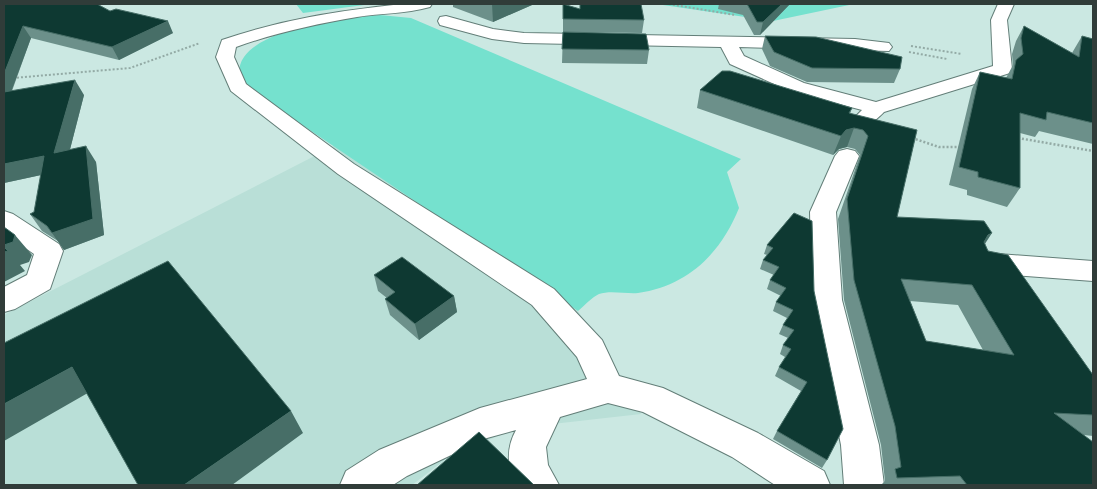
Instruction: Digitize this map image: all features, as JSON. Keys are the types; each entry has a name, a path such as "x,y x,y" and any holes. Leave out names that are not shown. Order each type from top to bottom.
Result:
{"street":[{"path":"424,4 407,10 381,9 314,19 274,28 228,44 225,57 238,87 346,169 543,297 590,350 608,388"},
{"path":"728,43 736,60 797,87 871,113 1004,69 999,20 1000,6"},
{"path":"446,21 492,34 524,38 855,44 883,47"},
{"path":"847,156 823,212 827,300 860,445 864,485"},
{"path":"4,220 49,251 40,281 4,302"},
{"path":"986,263 1093,272"},
{"path":"360,485 393,463 480,424 549,403 608,388 660,403 745,445 810,485"},
{"path":"539,485 529,473 527,446 549,403"}],"path":[{"path":"4,80 130,68 200,43 228,44"},
{"path":"883,47 948,59"},
{"path":"871,113 896,133 939,147 966,148"},
{"path":"1010,137 1093,151"}],"shaded area":[{"path":"334,146 578,311 641,414 517,428 450,456 412,485 4,485 4,315"}],"green space":[{"path":"296,4 372,4 303,13"},
{"path":"656,4 854,4 773,21"},
{"path":"380,15 411,18 741,159 727,172 739,208 723,239 700,265 672,283 638,293 608,292 599,294 578,311 240,83 239,73 242,60 254,47 269,38 307,26 348,18"}],"building":[{"path":"4,4 97,4 110,11 116,9 168,21 112,47 23,26 4,74"},
{"path":"563,4 580,9 580,4 641,4 644,20 563,19"},
{"path":"747,4 782,4 763,22 757,22"},
{"path":"1024,26 1079,57 1082,36 1093,39 1093,123 1047,112 1046,120 1020,113 1020,188 978,177 978,172 959,167 980,72 1012,79 1016,60 1023,54 1021,38"},
{"path":"563,32 646,34 649,50 562,49"},
{"path":"765,36 816,37 902,57 900,69 812,68 774,52"},
{"path":"722,71 730,71 852,108 849,113 917,130 897,217 984,221 992,233 988,235 984,242 988,251 1008,255 1093,375 1093,415 1054,413 1093,442 1093,485 967,485 960,476 897,478 895,469 901,467 895,426 854,280 847,199 868,136 863,130 854,128 846,130 841,136 700,90","holes":["901,279 972,285 1014,355 926,341"]},
{"path":"75,80 54,153 86,146 93,219 52,233 47,226 30,214 34,212 44,156 4,164 4,92"},
{"path":"794,213 812,221 814,291 843,429 827,460 777,431 807,382 779,367 791,349 783,345 794,330 783,325 793,310 776,302 786,288 770,280 779,267 763,260 773,248 767,245"},
{"path":"4,227 15,235 13,242 4,245"},
{"path":"402,257 454,296 415,324 385,299 395,292 374,275"},
{"path":"168,261 291,411 184,485 138,485 72,367 4,404 4,343"},
{"path":"479,432 534,485 417,485"}]}
